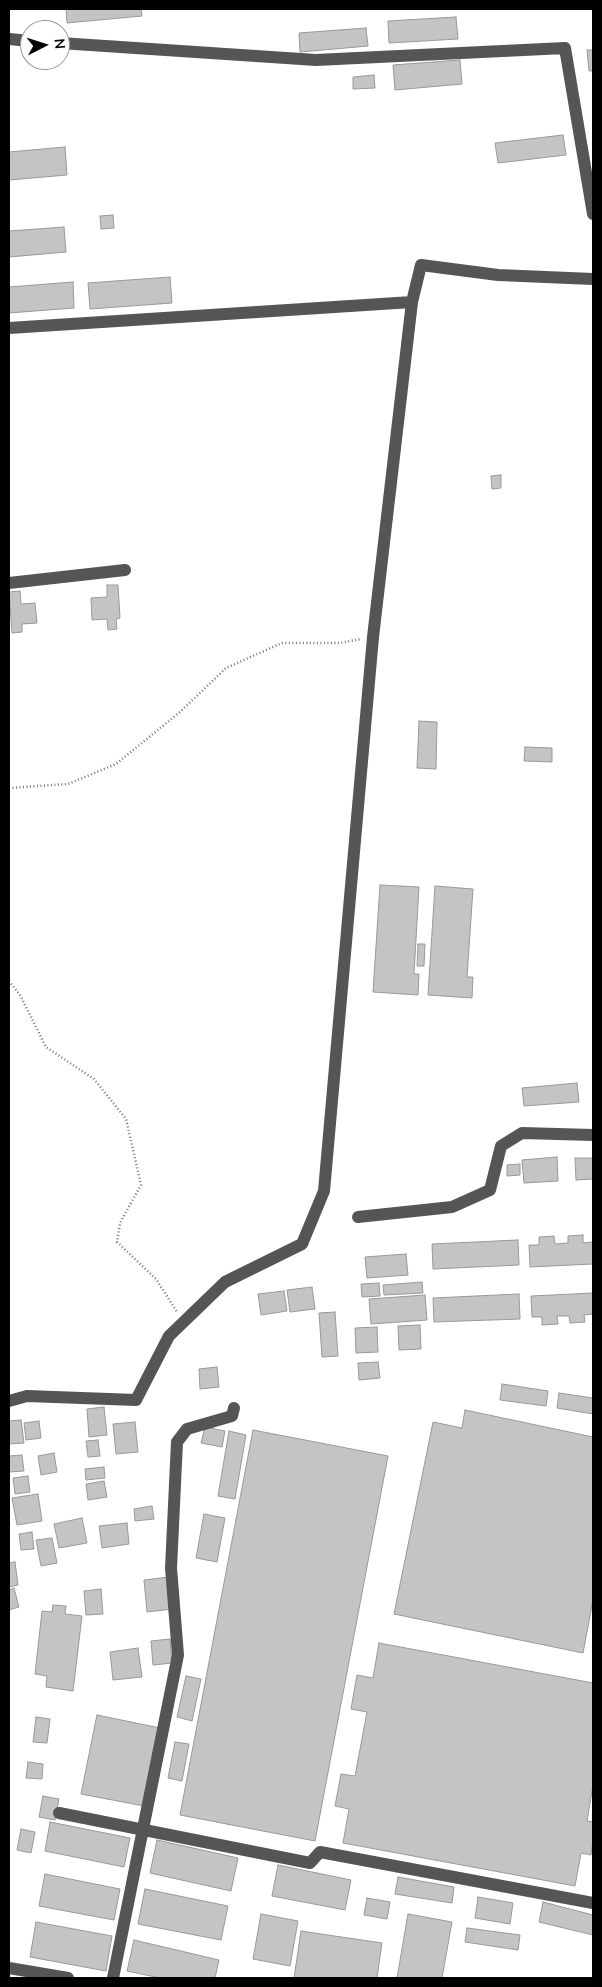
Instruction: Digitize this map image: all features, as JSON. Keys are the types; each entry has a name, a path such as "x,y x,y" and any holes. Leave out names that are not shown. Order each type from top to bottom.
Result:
{"street":[{"path":"70,44 316,60 565,48 593,214"},
{"path":"9,1401 27,1396 136,1400 169,1336 225,1282 302,1244 324,1191 373,638 412,302 421,266 498,275 593,279"},
{"path":"9,328 412,302"},
{"path":"9,583 125,570"},
{"path":"358,1217 452,1208 490,1190 501,1146 522,1133 593,1135"},
{"path":"113,1978 178,1655 171,1568 177,1442 187,1429 232,1416 234,1408"},
{"path":"59,1812 310,1863 320,1852 593,1903"},
{"path":"9,1969 68,1978"}],"path":[{"path":"9,788 68,784 116,764 180,712 226,668 282,643 340,643 373,638"},
{"path":"9,981 20,995 46,1048 94,1079 126,1119 141,1184 120,1223 117,1242 156,1279 183,1322"}],"building":[{"path":"66,9 141,9 142,16 70,23 70,20 67,20"},
{"path":"456,17 458,39 389,43 388,21"},
{"path":"366,28 368,46 300,52 299,33"},
{"path":"587,50 593,50 593,71 589,71"},
{"path":"460,60 462,84 395,90 393,65"},
{"path":"374,75 375,88 353,89 353,77"},
{"path":"563,135 566,155 498,163 495,143"},
{"path":"65,147 67,175 9,180 9,152"},
{"path":"113,215 114,228 101,229 100,216"},
{"path":"64,227 66,252 9,257 9,231"},
{"path":"170,277 172,303 90,309 88,283"},
{"path":"73,282 74,308 9,313 9,287"},
{"path":"501,475 501,488 492,489 491,476"},
{"path":"107,585 118,585 120,618 116,619 117,629 108,630 107,619 92,620 91,598 107,597"},
{"path":"20,591 21,604 35,603 37,623 22,624 22,632 12,633 9,592"},
{"path":"419,721 437,722 436,769 417,768"},
{"path":"525,747 552,748 552,762 524,761"},
{"path":"380,885 419,887 414,974 419,974 418,995 373,992"},
{"path":"435,886 473,889 467,977 473,977 472,998 428,995"},
{"path":"418,944 425,944 424,966 417,966"},
{"path":"577,1083 579,1102 524,1106 522,1088"},
{"path":"557,1157 558,1181 524,1183 522,1160"},
{"path":"575,1158 593,1158 593,1179 576,1180"},
{"path":"520,1164 520,1175 507,1176 507,1165"},
{"path":"583,1235 583,1243 593,1242 593,1264 530,1267 529,1245 539,1245 539,1237 554,1236 555,1244 568,1243 568,1236"},
{"path":"518,1240 519,1265 433,1269 432,1244"},
{"path":"406,1254 408,1275 367,1278 365,1257"},
{"path":"422,1282 423,1293 384,1295 383,1285"},
{"path":"379,1283 380,1296 362,1297 361,1284"},
{"path":"312,1287 315,1309 290,1312 287,1290"},
{"path":"284,1291 287,1311 261,1315 258,1294"},
{"path":"593,1293 593,1314 584,1315 585,1322 570,1323 569,1316 557,1316 558,1324 542,1325 542,1317 532,1317 531,1296"},
{"path":"519,1294 520,1319 434,1322 433,1298"},
{"path":"425,1295 427,1320 371,1324 369,1299"},
{"path":"335,1312 338,1356 322,1357 319,1313"},
{"path":"420,1325 421,1349 399,1350 398,1326"},
{"path":"377,1327 378,1352 356,1353 355,1328"},
{"path":"378,1362 380,1378 359,1380 358,1363"},
{"path":"217,1367 219,1387 200,1389 199,1369"},
{"path":"502,1384 548,1391 546,1406 500,1400"},
{"path":"559,1393 593,1398 593,1414 557,1408"},
{"path":"104,1407 107,1435 89,1437 87,1409"},
{"path":"465,1410 593,1437 593,1600 583,1653 394,1614 433,1422 462,1428"},
{"path":"21,1420 24,1443 9,1444 9,1421"},
{"path":"39,1421 41,1438 26,1440 24,1423"},
{"path":"135,1422 138,1452 116,1454 113,1424"},
{"path":"205,1427 225,1431 222,1447 201,1443"},
{"path":"253,1430 388,1456 315,1841 180,1815"},
{"path":"229,1431 246,1435 235,1499 218,1496"},
{"path":"98,1440 100,1456 88,1457 86,1441"},
{"path":"54,1453 57,1472 41,1475 38,1456"},
{"path":"22,1455 24,1471 9,1472 9,1456"},
{"path":"104,1467 105,1478 86,1480 85,1469"},
{"path":"28,1476 30,1492 15,1494 13,1478"},
{"path":"104,1481 107,1497 88,1500 86,1484"},
{"path":"38,1494 42,1521 17,1525 12,1498"},
{"path":"152,1506 154,1519 135,1521 134,1509"},
{"path":"204,1514 225,1518 217,1562 196,1558"},
{"path":"82,1518 87,1543 59,1548 54,1524"},
{"path":"127,1523 129,1544 102,1548 99,1526"},
{"path":"32,1532 34,1549 21,1550 19,1534"},
{"path":"52,1538 57,1563 41,1566 36,1540"},
{"path":"15,1562 18,1585 9,1587 9,1563"},
{"path":"169,1577 173,1609 147,1612 144,1580"},
{"path":"14,1588 19,1607 9,1610 9,1590"},
{"path":"101,1589 103,1614 86,1615 84,1591"},
{"path":"53,1605 66,1606 65,1614 82,1616 73,1691 46,1687 47,1676 35,1674 42,1611 52,1612"},
{"path":"170,1639 172,1663 153,1665 151,1641"},
{"path":"379,1643 593,1683 593,1785 587,1821 593,1822 593,1840 591,1855 581,1853 575,1886 343,1843 349,1809 335,1806 341,1774 355,1776 367,1712 351,1709 357,1675 373,1678"},
{"path":"138,1648 142,1677 113,1680 110,1652"},
{"path":"186,1676 201,1679 192,1721 177,1717"},
{"path":"97,1715 160,1728 144,1806 81,1794"},
{"path":"36,1717 50,1719 47,1743 33,1742"},
{"path":"175,1742 189,1744 182,1781 168,1778"},
{"path":"28,1762 43,1764 42,1779 26,1778"},
{"path":"43,1796 59,1799 55,1820 39,1817"},
{"path":"50,1822 130,1838 124,1867 45,1851"},
{"path":"21,1829 35,1832 31,1853 17,1850"},
{"path":"157,1840 238,1858 231,1891 150,1873"},
{"path":"278,1865 351,1880 345,1910 272,1896"},
{"path":"45,1874 120,1889 114,1920 39,1906"},
{"path":"398,1877 454,1887 452,1903 395,1894"},
{"path":"145,1889 228,1906 221,1940 138,1924"},
{"path":"478,1897 513,1903 510,1924 475,1918"},
{"path":"367,1898 390,1902 387,1919 364,1915"},
{"path":"543,1902 593,1915 593,1935 539,1922"},
{"path":"261,1914 298,1921 290,1966 253,1959"},
{"path":"408,1914 452,1922 442,1978 397,1978"},
{"path":"36,1922 112,1936 106,1971 30,1957"},
{"path":"467,1928 520,1935 518,1950 465,1942"},
{"path":"301,1931 382,1943 377,1978 294,1978"},
{"path":"134,1940 219,1960 215,1978 160,1978 127,1971"}]}
